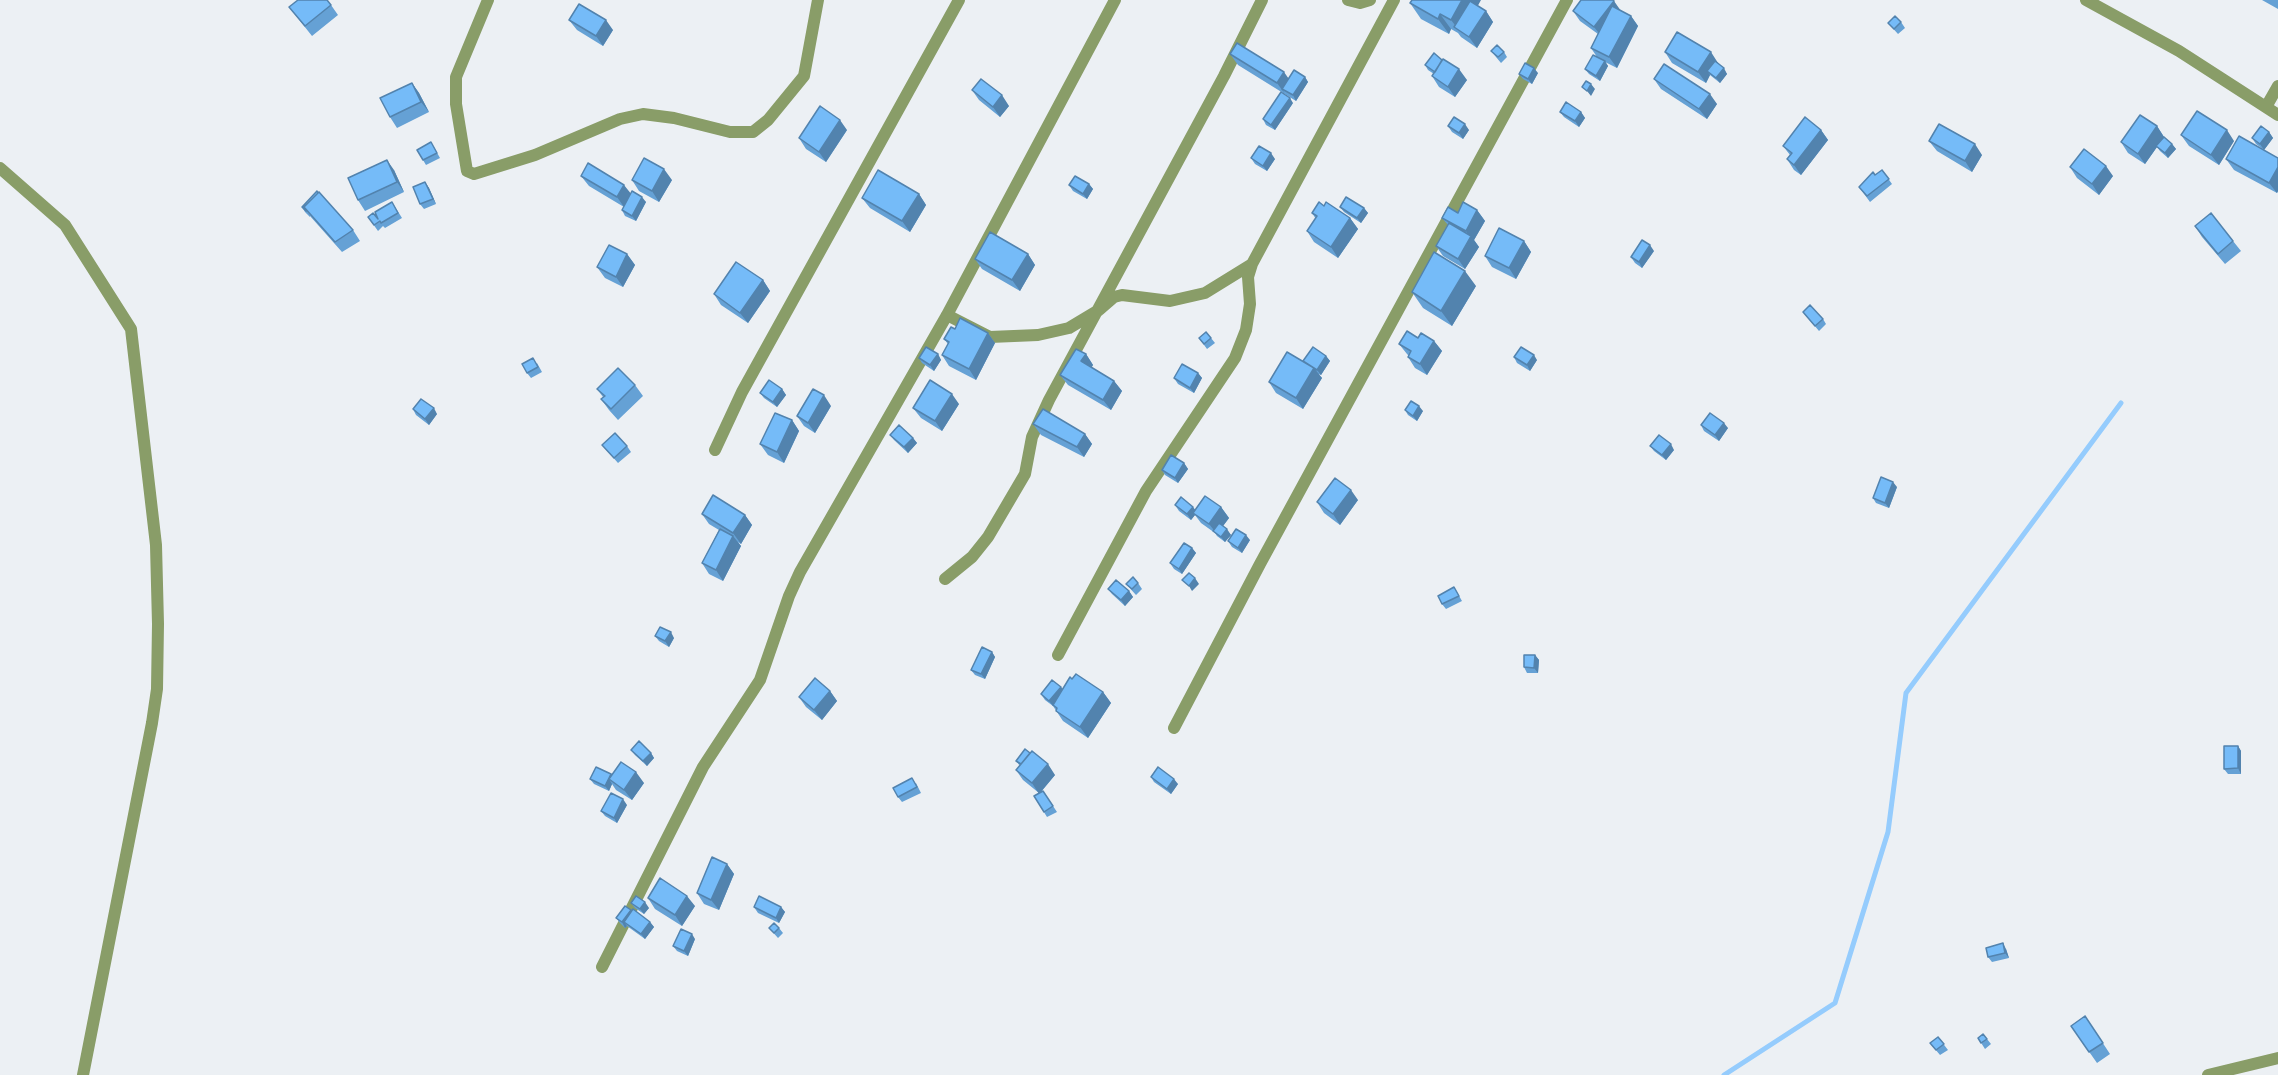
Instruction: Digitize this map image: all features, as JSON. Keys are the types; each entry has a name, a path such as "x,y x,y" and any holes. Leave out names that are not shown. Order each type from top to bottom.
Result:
{"street":[{"path":"488,0 456,76 456,104 467,171 474,174 544,152 620,119 643,114 730,132 753,132 768,120 804,76 818,0"},
{"path":"715,450 742,392 959,0"},
{"path":"602,967 703,767 760,680 789,596 800,572 947,315 1115,0"},
{"path":"945,579 972,557 988,537 1025,474 1032,437 1049,400 1224,76 1262,0"},
{"path":"1348,0 1360,3 1370,0"},
{"path":"1058,655 1146,491 1235,358 1247,321 1250,304 1248,277 1252,264 1394,0"},
{"path":"1174,728 1265,554 1567,0"},
{"path":"2086,0 2178,51 2278,115"},
{"path":"2266,106 2278,86"},
{"path":"0,168 65,225 131,329 154,522 158,624 152,723 83,1075"},
{"path":"947,315 990,337 1008,337 1069,328 1099,310 1114,297 1122,295 1170,301 1205,293 1252,264"},
{"path":"2208,1075 2278,1058"}],"building":[{"path":"298,0 327,0 331,5 305,26 289,7"},
{"path":"1412,0 1462,0 1451,20 1440,14 1438,19 1410,3"},
{"path":"1581,0 1614,1 1594,27 1573,11"},
{"path":"1470,1 1486,11 1469,37 1454,27"},
{"path":"579,4 606,20 596,36 569,20"},
{"path":"1612,6 1631,16 1609,57 1591,48"},
{"path":"1895,16 1901,22 1894,29 1888,23"},
{"path":"1677,32 1711,52 1698,72 1665,52"},
{"path":"1237,43 1284,72 1277,83 1230,54"},
{"path":"1497,45 1504,52 1498,57 1491,51"},
{"path":"1434,53 1442,60 1435,72 1425,65"},
{"path":"1593,55 1605,61 1596,76 1585,69"},
{"path":"1443,59 1459,69 1448,87 1432,76"},
{"path":"1715,61 1724,68 1716,78 1707,71"},
{"path":"1525,63 1534,68 1528,79 1519,74"},
{"path":"1664,64 1710,94 1699,109 1654,79"},
{"path":"1294,70 1305,77 1293,95 1282,89"},
{"path":"981,79 1002,95 993,107 972,90"},
{"path":"1586,81 1591,84 1587,91 1582,87"},
{"path":"412,83 421,102 390,117 380,98"},
{"path":"1281,92 1290,98 1271,125 1263,119"},
{"path":"1566,102 1581,112 1575,121 1560,112"},
{"path":"820,106 840,120 819,152 799,138"},
{"path":"2197,111 2227,130 2211,155 2181,135"},
{"path":"2140,115 2157,126 2138,154 2121,142"},
{"path":"1454,117 1465,124 1459,133 1448,126"},
{"path":"1805,117 1821,130 1794,165 1787,159 1792,153 1783,146"},
{"path":"1939,124 1975,144 1965,161 1929,141"},
{"path":"2261,126 2269,132 2260,144 2252,138"},
{"path":"2239,136 2278,158 2278,167 2269,183 2226,159"},
{"path":"2164,137 2172,144 2165,153 2156,146"},
{"path":"431,142 437,153 423,160 417,150"},
{"path":"1259,146 1271,153 1263,166 1251,158"},
{"path":"2084,149 2106,166 2092,184 2070,167"},
{"path":"644,158 664,169 652,191 632,180"},
{"path":"387,160 397,182 358,200 348,178"},
{"path":"588,163 624,185 617,197 581,176"},
{"path":"878,170 919,194 902,221 862,198"},
{"path":"1882,170 1889,179 1867,196 1859,187 1873,172 1875,175"},
{"path":"1075,176 1089,184 1083,194 1069,185"},
{"path":"425,182 433,199 420,204 413,187"},
{"path":"317,191 318,193 304,207 306,211 302,207"},
{"path":"632,191 642,197 632,216 622,210"},
{"path":"319,192 353,230 335,242 304,207"},
{"path":"1346,197 1364,208 1357,218 1340,207"},
{"path":"392,202 398,213 374,225 368,217 373,213 378,219 375,212"},
{"path":"1319,202 1324,206 1326,202 1350,218 1331,247 1307,231 1317,216 1312,213"},
{"path":"1463,202 1477,210 1466,231 1442,218 1448,207 1458,213"},
{"path":"2211,213 2233,241 2218,254 2195,226"},
{"path":"1449,223 1471,236 1458,259 1436,246"},
{"path":"1499,228 1524,241 1509,268 1485,256"},
{"path":"990,232 1028,254 1012,280 975,259"},
{"path":"1642,240 1650,245 1639,262 1631,257"},
{"path":"609,245 627,254 616,277 597,267"},
{"path":"1434,252 1465,271 1441,311 1412,292"},
{"path":"736,262 763,280 740,313 714,294"},
{"path":"1810,305 1823,319 1815,326 1803,312"},
{"path":"960,318 988,333 969,369 942,355 949,342 944,339 951,327 955,329"},
{"path":"1407,331 1418,338 1421,333 1434,341 1420,364 1408,357 1411,351 1399,344"},
{"path":"1206,332 1211,338 1204,344 1199,338"},
{"path":"926,347 938,354 930,365 919,358"},
{"path":"1313,347 1326,356 1317,370 1303,361"},
{"path":"1521,347 1534,355 1527,365 1514,357"},
{"path":"1076,349 1086,354 1081,361 1114,381 1103,400 1060,375"},
{"path":"1287,352 1314,368 1296,398 1269,382"},
{"path":"533,358 538,367 527,373 522,364"},
{"path":"1182,364 1198,373 1190,388 1174,378"},
{"path":"618,368 635,385 611,409 601,399 605,396 597,389"},
{"path":"769,380 782,389 773,402 760,393"},
{"path":"930,380 952,394 935,421 913,408"},
{"path":"813,389 824,395 808,423 797,416"},
{"path":"421,399 434,408 425,419 413,409"},
{"path":"1411,401 1419,406 1413,416 1405,410"},
{"path":"1043,409 1085,434 1077,447 1033,424"},
{"path":"775,413 792,420 777,452 760,444"},
{"path":"1710,413 1724,423 1715,435 1701,425"},
{"path":"899,425 913,438 904,447 890,435"},
{"path":"615,433 627,446 614,458 602,445"},
{"path":"1659,435 1671,444 1662,455 1650,446"},
{"path":"1171,455 1184,463 1175,478 1162,470"},
{"path":"1881,477 1893,482 1885,503 1873,498"},
{"path":"1335,478 1351,490 1333,514 1317,502"},
{"path":"713,495 745,515 733,533 702,514"},
{"path":"1205,496 1221,507 1209,524 1193,513"},
{"path":"1181,497 1193,507 1187,514 1175,505"},
{"path":"1219,523 1227,529 1221,537 1213,531"},
{"path":"720,529 733,536 716,570 702,563"},
{"path":"1236,529 1246,535 1238,548 1228,541"},
{"path":"1184,543 1192,548 1179,569 1170,563"},
{"path":"1189,573 1195,578 1189,586 1182,580"},
{"path":"1133,577 1138,583 1132,589 1126,584"},
{"path":"1116,580 1129,591 1121,600 1108,589"},
{"path":"1454,587 1459,596 1442,604 1438,596"},
{"path":"660,627 671,632 665,641 655,636"},
{"path":"982,647 992,652 981,674 971,670"},
{"path":"1524,655 1535,655 1534,668 1524,667"},
{"path":"1076,674 1103,692 1080,727 1056,711 1057,708 1053,705 1070,677 1072,679"},
{"path":"815,678 830,691 814,710 799,697"},
{"path":"1052,680 1061,687 1049,701 1041,694"},
{"path":"639,741 651,753 643,761 631,750"},
{"path":"2224,746 2238,746 2238,768 2224,769"},
{"path":"1025,749 1030,753 1021,764 1016,761"},
{"path":"1032,751 1048,764 1032,783 1016,770"},
{"path":"621,762 636,772 624,790 609,779"},
{"path":"596,767 611,774 605,786 590,779"},
{"path":"1158,767 1174,779 1167,789 1151,777"},
{"path":"912,778 917,787 898,797 893,788"},
{"path":"1043,791 1053,806 1044,812 1034,796"},
{"path":"611,793 623,799 614,818 601,811"},
{"path":"712,857 727,864 711,900 697,893"},
{"path":"660,878 687,896 675,915 648,898"},
{"path":"636,896 645,902 640,909 631,903"},
{"path":"759,896 781,907 776,918 754,907"},
{"path":"625,906 631,910 622,922 616,918"},
{"path":"633,909 650,922 641,934 624,922"},
{"path":"774,923 779,928 774,933 769,928"},
{"path":"681,929 692,934 684,951 673,946"},
{"path":"2003,943 2005,953 1988,957 1986,948"},
{"path":"2085,1016 2103,1043 2089,1052 2071,1026"},
{"path":"1983,1034 1987,1039 1981,1043 1978,1038"},
{"path":"1938,1037 1944,1044 1936,1050 1930,1043"}],"waterway":[{"path":"1724,1075 1835,1003 1888,832 1906,693 2121,403"}]}
